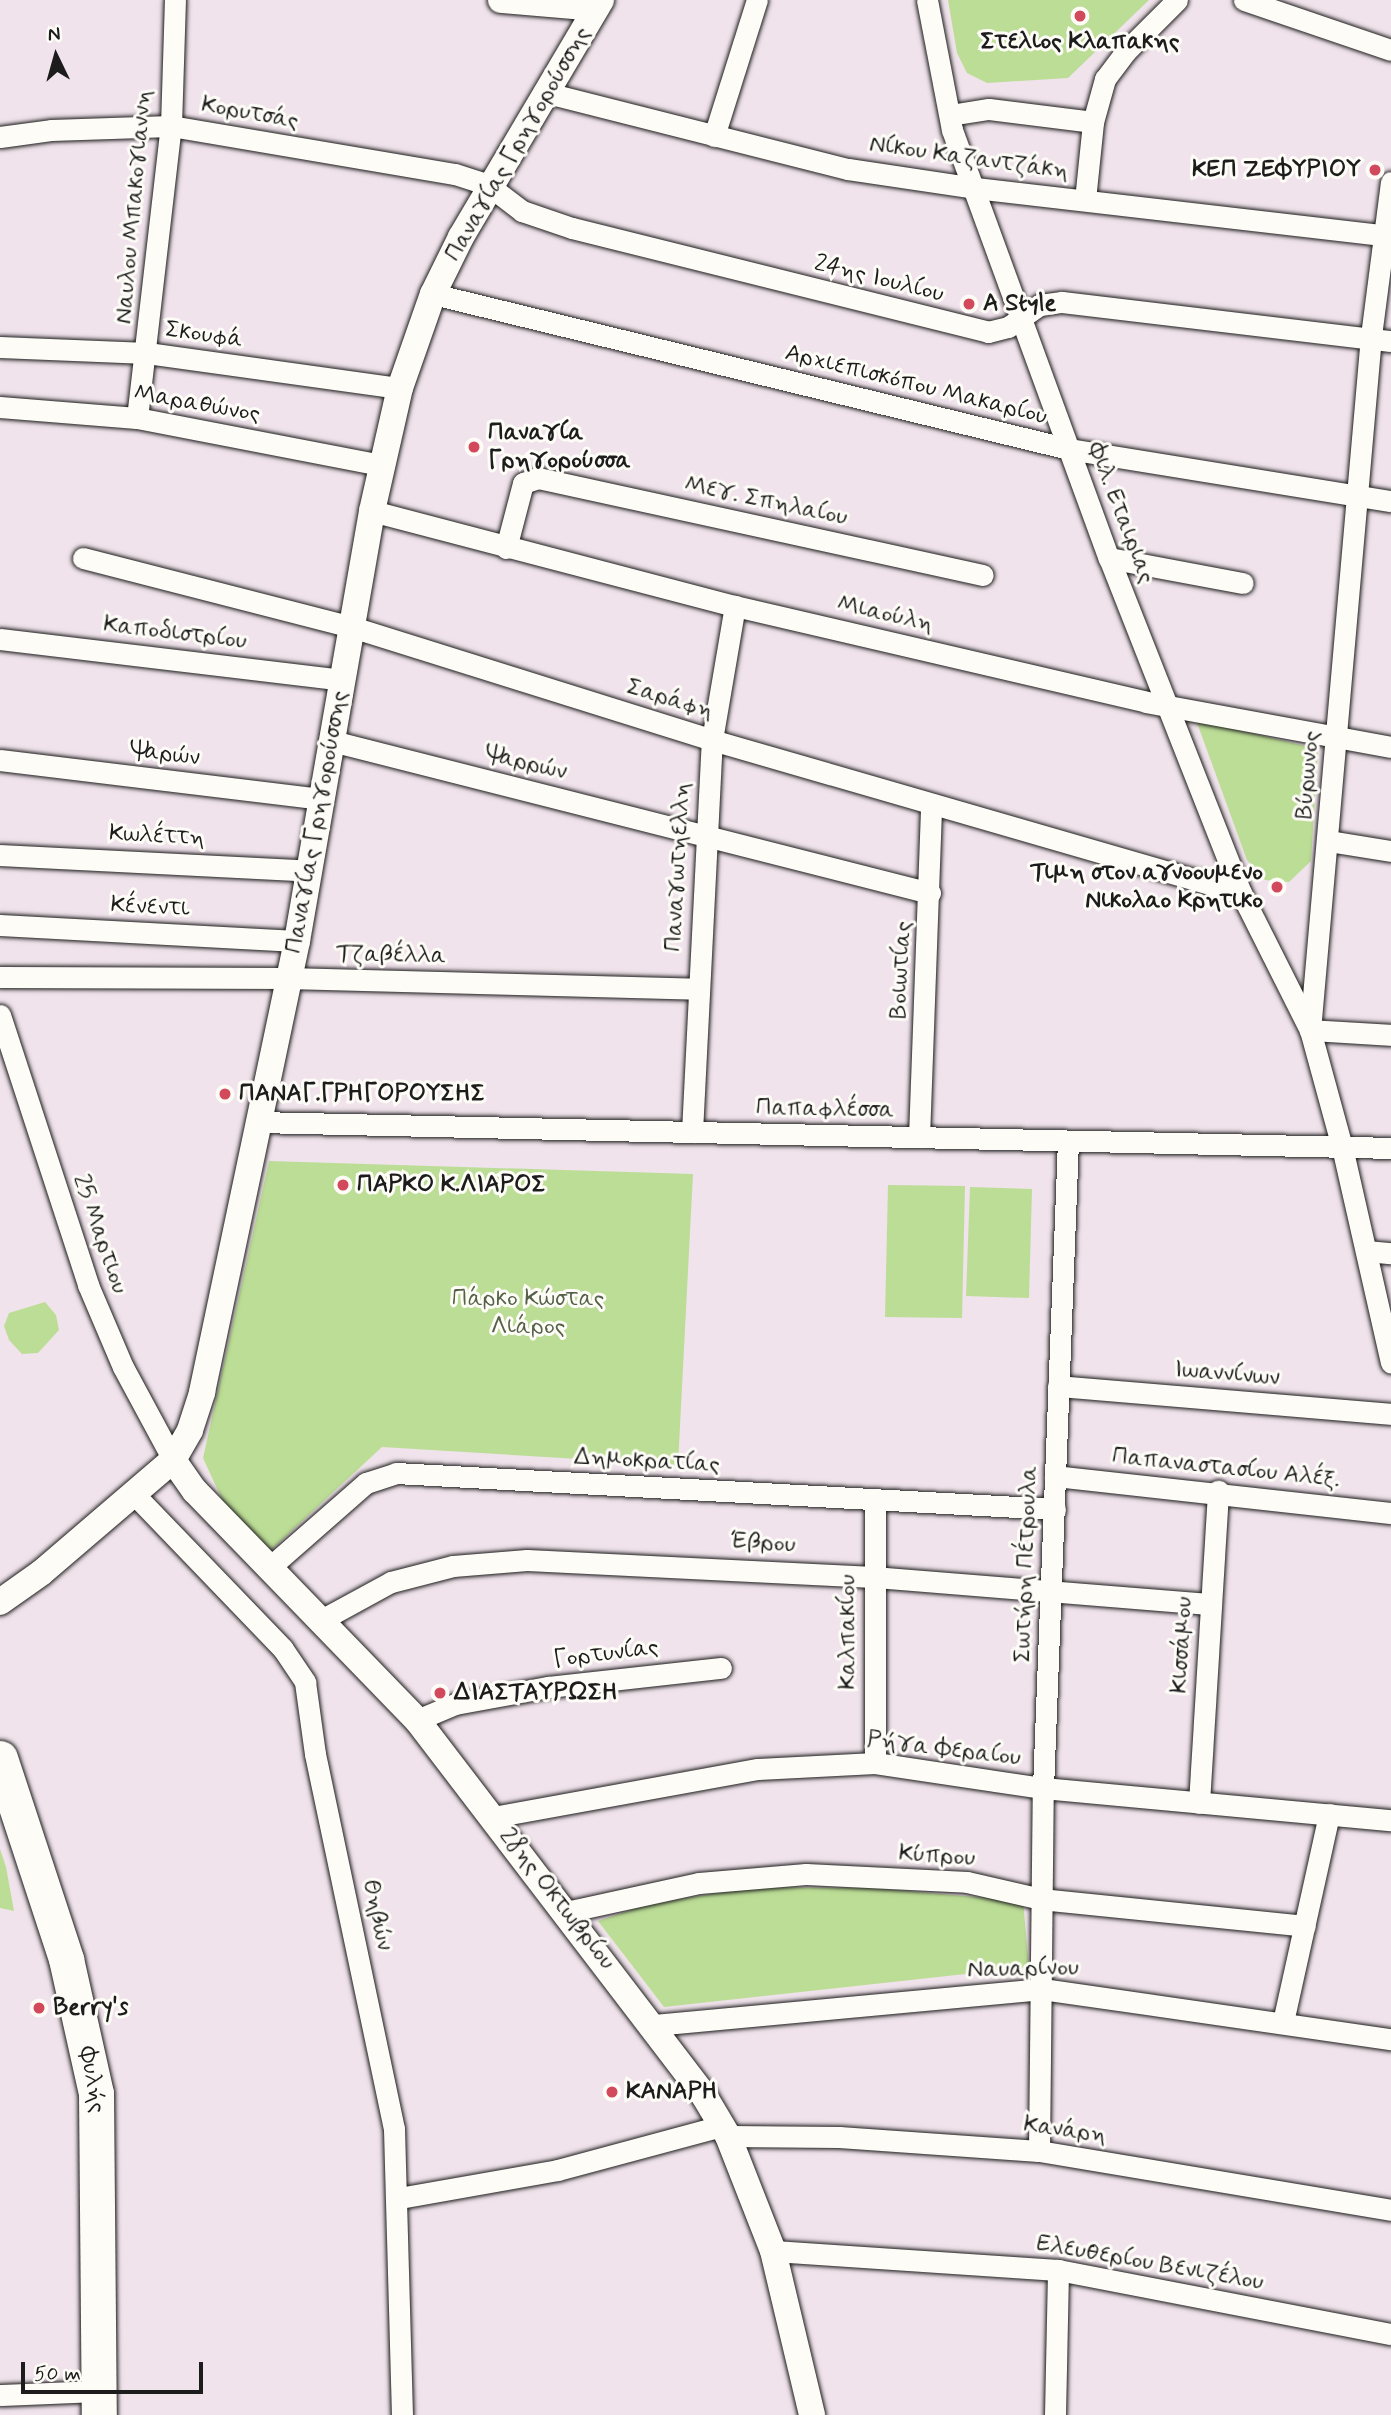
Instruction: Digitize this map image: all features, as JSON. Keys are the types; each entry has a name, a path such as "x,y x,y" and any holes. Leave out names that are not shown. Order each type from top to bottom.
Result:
{"main road":[{"name":"Φυλής","path":"2,1773 66,1959 94,2083 99,2134 99,2403"}],"street":[{"name":"Ναυλου Μπακογιαννη","path":"137,418 147,353 171,126 175,0"},
{"path":"501,0 599,4"},
{"path":"714,136 757,0"},
{"name":"Φιλ. Εταιριας","path":"927,0 950,115 1109,558 1241,893 1310,1030"},
{"path":"1085,200 1093,122 1105,79 1126,51 1177,0"},
{"path":"1244,0 1391,50"},
{"name":"Παναγίας Γρηγορούσσης","path":"0,1602 41,1573 173,1460 190,1430 202,1392 297,942 372,511 400,388 433,294 488,185 547,93 599,4"},
{"name":"Νίκου Καζαντζάκη","path":"547,93 848,169 975,188 1388,235"},
{"path":"950,115 989,109 1093,122"},
{"name":"Κορυτσάς","path":"0,137 51,130 171,126 455,174 488,185"},
{"name":"Βύρωνος","path":"1391,182 1381,338 1357,495 1329,841 1310,1030 1342,1147 1391,1363"},
{"name":"24ης Ιουλίου","path":"488,185 522,211 572,228 988,332 1009,327 1022,314 1062,302 1381,338"},
{"name":"Αρχιεπισκόπου Μακαρίου","path":"433,294 1069,449 1391,501"},
{"name":"Σκουφά","path":"0,347 147,353 400,388"},
{"name":"Μαραθώνος","path":"0,407 137,418 382,465"},
{"name":"Μεγ. Σπηλαίου","path":"506,548 523,483 538,478 983,575"},
{"name":"Μιαούλη","path":"372,511 736,606 1170,708 1391,747"},
{"name":"Σαράφη","path":"83,558 352,627 712,740 1241,893"},
{"path":"1109,558 1242,583"},
{"name":"Παναγωτηελλη","path":"692,1132 697,989 712,740 736,606"},
{"name":"Καποδιστρίου","path":"0,639 343,680"},
{"name":"Ψαρρών","path":"332,741 930,893"},
{"name":"Ψαρών","path":"0,760 323,799"},
{"name":"Βοιωτίας","path":"919,1137 930,893 931,804"},
{"path":"1329,841 1391,851"},
{"name":"Κωλέττη","path":"0,855 311,871"},
{"name":"Κένεντι","path":"0,925 297,942"},
{"name":"Τζαβέλλα","path":"0,977 288,978 697,989"},
{"name":"25 Μαρτιου","path":"0,1015 88,1285 123,1367 173,1460"},
{"path":"1310,1030 1391,1035"},
{"name":"Παπαφλέσσα","path":"257,1122 1391,1148"},
{"name":"Σωτήρη Πέτρουλα","path":"1039,2151 1043,1788 1054,1592 1055,1476 1068,1141"},
{"path":"1366,1251 1391,1253"},
{"name":"Ιωαννίνων","path":"1058,1386 1391,1414"},
{"name":"28ης Οκτωβρίου","path":"173,1460 195,1491 323,1619 417,1720 654,2025 725,2131 773,2251 812,2415"},
{"name":"Δημοκρατίας","path":"270,1567 366,1483 396,1473 1055,1509"},
{"name":"Παπαναστασίου Αλέξ.","path":"1055,1476 1217,1491 1391,1513"},
{"name":"Κισσάμου","path":"1199,1803 1217,1491"},
{"name":"Θηβών","path":"133,1493 283,1649 305,1682 315,1754 394,2129 399,2198 402,2415"},
{"name":"Καλπακίου","path":"875,1501 876,1763"},
{"name":"Έβρου","path":"323,1619 391,1583 453,1566 527,1560 874,1577 1211,1604"},
{"name":"Γορτυνίας","path":"417,1720 455,1704 548,1687 721,1668"},
{"name":"Ρήγα Φεραίου","path":"493,1817 758,1769 876,1763 1043,1788 1391,1820"},
{"path":"1283,2022 1329,1814"},
{"name":"Κύπρου","path":"566,1912 699,1883 806,1874 967,1882 1041,1899 1305,1926"},
{"name":"Ναυαρίνου","path":"654,2025 1042,1989 1391,2039"},
{"name":"Κανάρη","path":"399,2198 558,2170 725,2131 1039,2151 1391,2210"},
{"name":"Ελευθερίου Βενιζέλου","path":"773,2251 1058,2270 1391,2334"},
{"path":"1055,2415 1058,2270"},
{"path":"0,2395 99,2403"}],"green space":[{"path":"948,0 1149,0 1068,78 987,83 967,73 957,53"},
{"path":"1196,720 1318,749 1311,861 1289,882 1265,880 1247,860"},
{"name":"Πάρκο Κώστας Λιάρος","path":"269,1161 693,1174 678,1465 382,1447 271,1550 226,1508 203,1458"},
{"path":"888,1185 965,1186 962,1318 885,1317"},
{"path":"970,1187 1032,1189 1029,1298 966,1296"},
{"path":"45,1302 56,1315 59,1330 38,1353 22,1354 9,1340 4,1326 9,1313"},
{"path":"0,1849 6,1867 14,1911 0,1908"},
{"path":"755,1887 870,1888 1023,1901 1029,1967 664,2007 598,1921 649,1904"}],"place":[{"name":"Στελιος Κλαπακης","path":"1080,16"},
{"name":"ΚΕΠ ΖΕΦΥΡΙΟΥ","path":"1375,170"},
{"name":"A Style","path":"969,304"},
{"name":"Παναγία Γρηγορούσσα","path":"474,447"},
{"name":"Τιμη στον αγνοουμενο Νικολαο Κρητικο","path":"1277,887"},
{"name":"ΠΑΝΑΓ.ΓΡΗΓΟΡΟΥΣΗΣ","path":"225,1094"},
{"name":"ΠΑΡΚΟ Κ.ΛΙΑΡΟΣ","path":"343,1185"},
{"name":"ΔΙΑΣΤΑΥΡΩΣΗ","path":"440,1693"},
{"name":"Berry's","path":"39,2008"},
{"name":"ΚΑΝΑΡΗ","path":"612,2092"}]}
